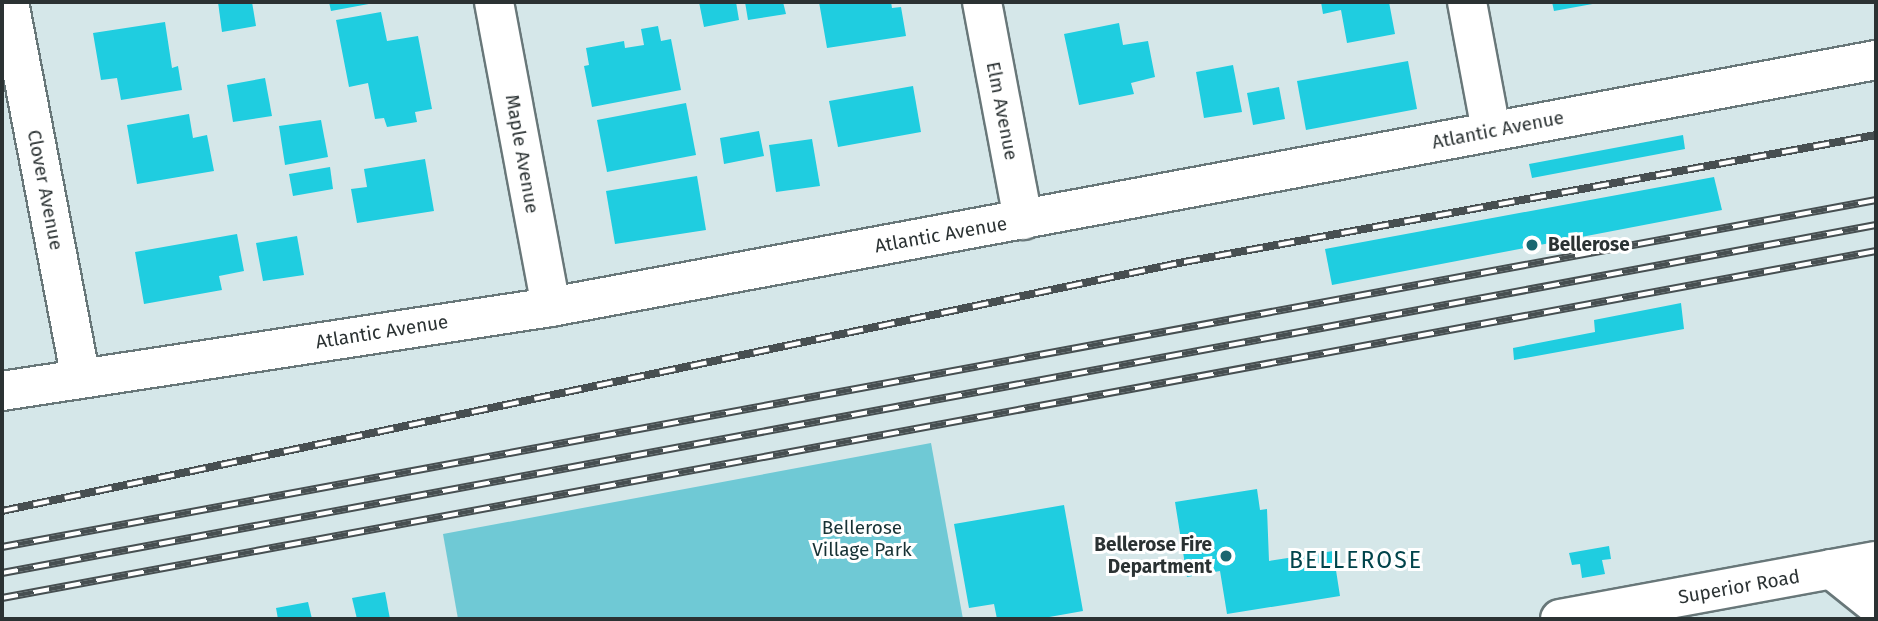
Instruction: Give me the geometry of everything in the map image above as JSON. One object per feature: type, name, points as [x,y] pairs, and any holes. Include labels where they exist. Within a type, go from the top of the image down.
[{"type":"street","name":"Clover Avenue","points":[[9,2],[81,378]]},
{"type":"street","name":"Maple Avenue","points":[[494,2],[551,307]]},
{"type":"street","name":"Elm Avenue","points":[[982,2],[1023,220]]},
{"type":"street","points":[[1467,2],[1491,131]]},
{"type":"street","name":"Atlantic Avenue","points":[[2,391],[551,307],[1876,60]]},
{"type":"street","name":"Superior Road","points":[[1560,619],[1602,617],[1876,561]]},
{"type":"street","points":[[1831,569],[1876,604]]},
{"type":"green space","name":"Bellerose Village Park","points":[[931,443],[963,619],[458,619],[443,534]]},
{"type":"building","points":[[218,2],[252,2],[256,26],[222,32]]},
{"type":"building","points":[[329,2],[374,2],[374,3],[331,11]]},
{"type":"building","points":[[699,2],[736,2],[739,20],[704,27]]},
{"type":"building","points":[[745,2],[783,2],[786,14],[748,20]]},
{"type":"building","points":[[819,2],[891,2],[892,8],[901,7],[906,36],[827,48]]},
{"type":"building","points":[[1321,2],[1389,2],[1395,34],[1347,43],[1341,10],[1323,14]]},
{"type":"building","points":[[1552,2],[1598,2],[1598,3],[1554,11]]},
{"type":"building","points":[[381,12],[387,41],[418,36],[432,109],[415,112],[417,122],[387,127],[384,118],[375,119],[368,83],[349,87],[336,20]]},
{"type":"building","points":[[165,22],[172,68],[178,66],[182,90],[121,100],[117,78],[101,80],[93,33]]},
{"type":"building","points":[[1119,23],[1123,45],[1148,41],[1155,77],[1131,83],[1134,94],[1079,105],[1064,34]]},
{"type":"building","points":[[658,26],[661,41],[671,39],[681,90],[592,107],[584,66],[589,65],[586,48],[624,41],[625,48],[644,45],[641,29]]},
{"type":"building","points":[[1408,61],[1417,109],[1306,130],[1297,81]]},
{"type":"building","points":[[1233,65],[1242,112],[1204,118],[1196,72]]},
{"type":"building","points":[[265,78],[272,116],[233,122],[227,85]]},
{"type":"building","points":[[913,86],[921,132],[838,147],[829,101]]},
{"type":"building","points":[[1279,87],[1285,119],[1253,125],[1247,93]]},
{"type":"building","points":[[686,103],[696,155],[607,172],[597,120]]},
{"type":"building","points":[[189,114],[193,138],[207,135],[214,171],[137,184],[127,125]]},
{"type":"building","points":[[321,120],[328,157],[285,165],[279,126]]},
{"type":"building","points":[[759,131],[764,156],[724,164],[720,138]]},
{"type":"building","points":[[1683,135],[1685,149],[1532,178],[1529,164]]},
{"type":"building","points":[[812,139],[820,186],[776,192],[769,145]]},
{"type":"building","points":[[425,159],[434,211],[357,223],[351,189],[367,187],[364,169]]},
{"type":"building","points":[[330,167],[333,189],[293,196],[289,174]]},
{"type":"building","points":[[697,176],[706,230],[615,244],[606,191]]},
{"type":"building","name":"Bellerose","points":[[1714,177],[1722,210],[1332,285],[1325,249]]},
{"type":"building","points":[[237,234],[244,271],[219,276],[222,290],[144,304],[135,252]]},
{"type":"building","points":[[297,236],[304,275],[263,281],[256,243]]},
{"type":"building","points":[[1681,303],[1684,329],[1514,360],[1513,348],[1595,332],[1594,320]]},
{"type":"building","name":"Bellerose Fire Department","points":[[1257,489],[1260,510],[1267,509],[1269,561],[1333,551],[1340,596],[1227,614],[1220,571],[1187,577],[1175,502]]},
{"type":"building","points":[[1064,505],[1083,611],[1038,619],[997,619],[994,604],[969,608],[954,524]]},
{"type":"building","points":[[1609,546],[1611,559],[1602,560],[1605,574],[1582,578],[1580,564],[1572,565],[1569,553]]},
{"type":"building","points":[[385,592],[390,619],[357,619],[352,598]]},
{"type":"building","points":[[308,602],[312,619],[278,619],[276,608]]},
{"type":"railway","points":[[2,511],[1184,262],[1876,135]]},
{"type":"railway","points":[[2,547],[1876,200]]},
{"type":"railway","points":[[2,573],[1876,225]]},
{"type":"railway","points":[[2,598],[1876,251]]},
{"type":"place","name":"Bellerose","points":[[1532,245]]},
{"type":"place","name":"Bellerose Fire Department","points":[[1226,556]]},
{"type":"district","name":"BELLEROSE","points":[[1356,560]]}]
